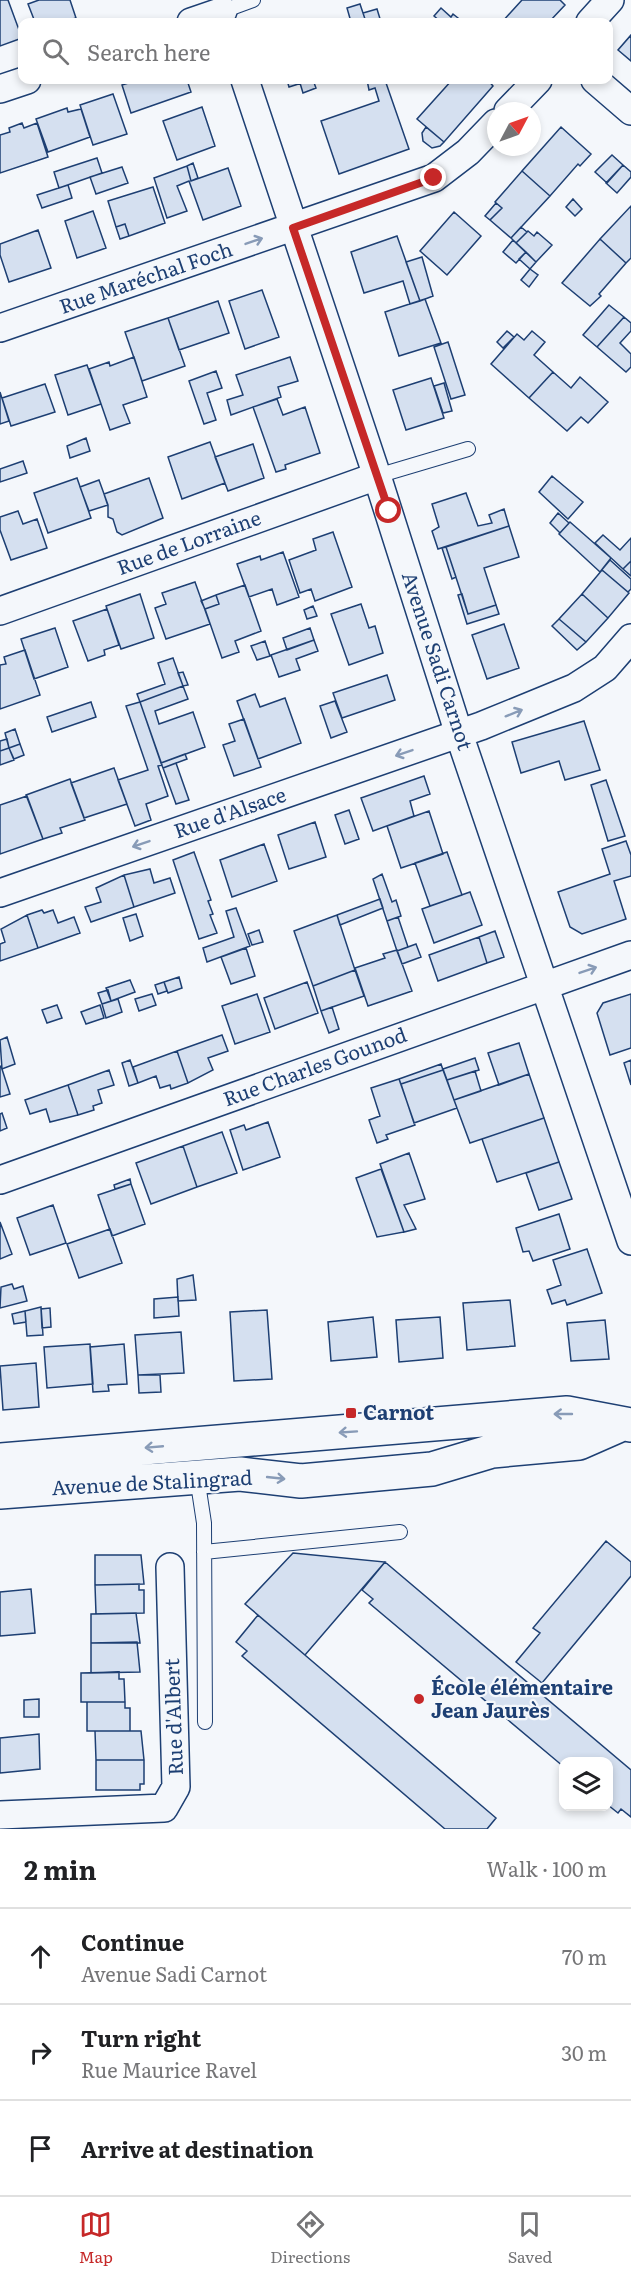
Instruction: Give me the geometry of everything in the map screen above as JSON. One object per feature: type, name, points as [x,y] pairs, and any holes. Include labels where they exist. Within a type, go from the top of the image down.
[{"type":"main road","name":"Avenue de Stalingrad","points":[[0,1460],[567,1413],[626,1425]]},
{"type":"main road","name":"Avenue de Stalingrad","points":[[0,1492],[240,1474],[300,1481],[432,1469],[492,1451],[579,1443],[626,1425]]},
{"type":"street","points":[[594,18],[610,0]]},
{"type":"street","points":[[203,18],[223,11]]},
{"type":"street","points":[[0,89],[18,83]]},
{"type":"street","name":"Avenue Sadi Carnot","points":[[246,84],[377,476],[459,734],[631,1239]]},
{"type":"street","points":[[517,102],[534,84]]},
{"type":"street","points":[[600,84],[631,111]]},
{"type":"street","name":"Rue Maréchal Foch","points":[[0,328],[434,178],[468,152],[487,132]]},
{"type":"street","name":"Rue de Lorraine","points":[[0,610],[377,476]]},
{"type":"street","name":"Rue d'Alsace","points":[[0,893],[459,734],[574,688],[605,668],[631,638]]},
{"type":"street","name":"Rue Charles Gounod","points":[[0,1179],[631,955]]},
{"type":"street","name":"Rue d'Albert","points":[[0,1815],[164,1808],[177,1787],[170,1567]]},
{"type":"lane","points":[[223,11],[253,0]]},
{"type":"lane","points":[[377,476],[468,449]]},
{"type":"lane","points":[[197,1477],[204,1523],[205,1722]]},
{"type":"lane","points":[[204,1552],[400,1532]]},
{"type":"building","points":[[0,0],[8,0],[18,27],[18,39],[0,46]]},
{"type":"building","points":[[39,0],[70,0],[76,18],[33,18],[28,4]]},
{"type":"building","points":[[522,0],[560,0],[565,5],[553,18],[506,18]]},
{"type":"building","points":[[360,4],[365,18],[350,18],[347,8]]},
{"type":"building","points":[[441,8],[451,17],[453,14],[458,18],[436,18],[434,16]]},
{"type":"building","points":[[377,9],[380,18],[365,18],[363,13]]},
{"type":"building","points":[[631,35],[631,61],[618,50]]},
{"type":"building","points":[[188,84],[191,92],[131,113],[122,85]]},
{"type":"building","points":[[300,84],[314,84],[316,88],[303,93]]},
{"type":"building","points":[[368,84],[386,84],[409,149],[339,174],[321,121],[379,101],[375,88],[369,90]]},
{"type":"building","points":[[448,84],[491,84],[493,86],[444,142],[417,119]]},
{"type":"building","points":[[113,94],[127,134],[93,145],[80,105]]},
{"type":"building","points":[[202,107],[215,146],[177,160],[163,121]]},
{"type":"building","points":[[67,108],[68,112],[81,109],[90,137],[48,152],[36,119]]},
{"type":"building","points":[[22,123],[24,128],[37,123],[48,157],[0,173],[0,135],[10,132],[9,128]]},
{"type":"building","points":[[426,127],[444,142],[440,146],[432,148],[423,141],[422,133]]},
{"type":"building","points":[[561,127],[591,154],[580,166],[578,164],[550,196],[522,171],[535,156],[541,156],[541,150]]},
{"type":"building","points":[[612,155],[623,165],[607,183],[595,172]]},
{"type":"building","points":[[97,158],[102,173],[59,188],[54,172]]},
{"type":"building","points":[[193,163],[198,178],[191,181],[187,166]]},
{"type":"building","points":[[623,165],[631,172],[631,177],[617,193],[606,183]]},
{"type":"building","points":[[187,166],[191,181],[228,168],[241,206],[203,220],[189,181],[177,186],[187,211],[167,218],[154,178]]},
{"type":"building","points":[[122,167],[128,183],[96,194],[90,177]]},
{"type":"building","points":[[522,171],[550,196],[511,238],[490,220],[502,208],[495,202]]},
{"type":"building","points":[[68,185],[72,198],[42,208],[37,195]]},
{"type":"building","points":[[153,187],[165,223],[129,236],[125,224],[116,227],[108,201]]},
{"type":"building","points":[[573,199],[582,209],[575,216],[566,207]]},
{"type":"building","points":[[496,203],[502,208],[490,220],[485,216]]},
{"type":"building","points":[[631,206],[631,258],[626,263],[600,239]]},
{"type":"building","points":[[93,211],[106,248],[77,258],[65,221]]},
{"type":"building","points":[[454,212],[481,236],[447,275],[420,251]]},
{"type":"building","points":[[125,224],[129,236],[120,239],[116,227]]},
{"type":"building","points":[[521,227],[527,232],[516,243],[511,238]]},
{"type":"building","points":[[38,230],[51,268],[9,282],[0,255],[0,244]]},
{"type":"building","points":[[528,231],[534,236],[537,232],[552,245],[536,262],[516,243]]},
{"type":"building","points":[[397,236],[420,301],[410,304],[403,281],[364,293],[351,252]]},
{"type":"building","points":[[600,239],[626,263],[599,294],[601,296],[590,306],[562,283]]},
{"type":"building","points":[[513,240],[526,252],[516,263],[503,252]]},
{"type":"building","points":[[526,252],[536,262],[530,269],[519,259]]},
{"type":"building","points":[[422,257],[433,296],[420,301],[406,262]]},
{"type":"building","points":[[530,269],[538,275],[529,287],[521,280]]},
{"type":"building","points":[[262,290],[279,337],[245,349],[229,301]]},
{"type":"building","points":[[425,299],[441,343],[399,356],[385,312]]},
{"type":"building","points":[[218,301],[229,333],[179,350],[168,318]]},
{"type":"building","points":[[609,305],[624,317],[597,347],[583,335]]},
{"type":"building","points":[[624,317],[631,323],[631,331],[620,343],[631,354],[631,367],[626,372],[597,347]]},
{"type":"building","points":[[168,318],[185,366],[142,381],[125,332]]},
{"type":"building","points":[[507,331],[514,337],[503,348],[497,342]]},
{"type":"building","points":[[532,331],[545,342],[534,355],[553,372],[529,398],[491,364],[517,334],[524,340]]},
{"type":"building","points":[[448,342],[465,395],[451,399],[434,347]]},
{"type":"building","points":[[134,357],[147,397],[123,405],[130,423],[110,430],[89,369],[109,362],[110,366]]},
{"type":"building","points":[[290,357],[298,381],[278,387],[281,397],[231,415],[227,400],[243,395],[236,375]]},
{"type":"building","points":[[87,365],[101,404],[68,415],[55,375]]},
{"type":"building","points":[[216,371],[222,388],[207,393],[216,420],[204,424],[189,381]]},
{"type":"building","points":[[553,372],[571,388],[580,377],[608,402],[588,423],[581,417],[567,431],[529,398]]},
{"type":"building","points":[[431,378],[444,418],[406,430],[393,390]]},
{"type":"building","points":[[444,383],[452,411],[443,413],[434,386]]},
{"type":"building","points":[[45,384],[55,412],[11,426],[2,398]]},
{"type":"building","points":[[0,392],[9,421],[0,424]]},
{"type":"building","points":[[277,399],[283,415],[305,407],[320,453],[285,465],[286,469],[276,472],[253,407]]},
{"type":"building","points":[[86,438],[90,451],[70,458],[67,446]]},
{"type":"building","points":[[210,442],[225,483],[182,499],[168,457]]},
{"type":"building","points":[[253,444],[264,478],[228,491],[215,457]]},
{"type":"building","points":[[23,461],[27,473],[0,482],[0,469]]},
{"type":"building","points":[[552,476],[583,502],[568,519],[539,492]]},
{"type":"building","points":[[77,478],[91,518],[48,533],[34,493]]},
{"type":"building","points":[[149,478],[163,518],[122,535],[117,532],[113,519],[108,517],[108,506],[104,494]]},
{"type":"building","points":[[99,480],[108,505],[89,511],[80,487]]},
{"type":"building","points":[[466,493],[478,526],[492,523],[489,515],[504,509],[509,526],[438,549],[432,531],[439,527],[432,504]]},
{"type":"building","points":[[18,511],[23,524],[37,519],[47,548],[11,560],[0,530],[0,517]]},
{"type":"building","points":[[558,513],[569,523],[560,533],[550,523]]},
{"type":"building","points":[[570,522],[611,558],[600,572],[559,534]]},
{"type":"building","points":[[509,526],[519,557],[484,568],[496,605],[468,614],[446,547]]},
{"type":"building","points":[[333,532],[352,587],[315,601],[311,589],[300,593],[289,560],[316,550],[313,539]]},
{"type":"building","points":[[603,535],[620,550],[631,538],[631,561],[623,569],[595,543]]},
{"type":"building","points":[[446,547],[456,577],[452,579],[442,548]]},
{"type":"building","points":[[283,552],[299,597],[277,605],[272,589],[249,597],[237,564],[260,556],[261,560]]},
{"type":"building","points":[[610,560],[631,579],[631,589],[628,592],[602,570],[600,572]]},
{"type":"building","points":[[631,561],[631,576],[623,569]]},
{"type":"building","points":[[602,570],[629,593],[608,618],[582,594]]},
{"type":"building","points":[[195,582],[210,624],[166,639],[155,608],[166,604],[162,593]]},
{"type":"building","points":[[245,585],[261,631],[235,641],[239,652],[222,658],[205,609],[219,604],[216,595]]},
{"type":"building","points":[[140,594],[154,638],[121,649],[106,606]]},
{"type":"building","points":[[462,594],[468,614],[496,605],[499,614],[467,624],[458,595]]},
{"type":"building","points":[[582,594],[608,618],[586,642],[559,619]]},
{"type":"building","points":[[216,595],[219,604],[205,609],[201,601]]},
{"type":"building","points":[[361,604],[369,628],[375,626],[383,653],[349,665],[331,614]]},
{"type":"building","points":[[313,606],[317,616],[307,619],[304,610]]},
{"type":"building","points":[[107,609],[119,645],[104,650],[105,655],[88,661],[73,621]]},
{"type":"building","points":[[559,619],[586,642],[577,650],[552,626]]},
{"type":"building","points":[[504,624],[519,668],[487,679],[472,635]]},
{"type":"building","points":[[55,628],[68,667],[34,679],[21,639]]},
{"type":"building","points":[[310,628],[314,640],[287,650],[283,638]]},
{"type":"building","points":[[314,640],[318,651],[296,659],[300,670],[279,677],[271,655]]},
{"type":"building","points":[[265,641],[270,656],[257,660],[251,646]]},
{"type":"building","points":[[25,650],[40,695],[0,709],[0,665],[6,664],[4,657]]},
{"type":"building","points":[[173,658],[183,686],[140,702],[137,694],[165,684],[158,663]]},
{"type":"building","points":[[183,672],[188,685],[183,686],[178,673]]},
{"type":"building","points":[[387,675],[395,700],[342,718],[333,693]]},
{"type":"building","points":[[183,686],[188,699],[155,711],[159,724],[193,712],[205,747],[161,763],[140,702]]},
{"type":"building","points":[[255,694],[260,707],[285,698],[301,743],[258,759],[237,701]]},
{"type":"building","points":[[335,701],[347,732],[331,738],[320,706]]},
{"type":"building","points":[[91,702],[96,717],[52,732],[47,717]]},
{"type":"building","points":[[140,702],[162,765],[158,766],[168,796],[146,804],[151,820],[135,826],[118,780],[148,770],[126,706]]},
{"type":"building","points":[[244,719],[261,767],[234,776],[223,745],[235,741],[229,724]]},
{"type":"building","points":[[584,721],[600,770],[565,780],[559,761],[521,773],[512,742]]},
{"type":"building","points":[[15,729],[20,744],[9,748],[5,733]]},
{"type":"building","points":[[7,739],[9,748],[0,751],[0,741]]},
{"type":"building","points":[[20,744],[24,755],[14,759],[9,748]]},
{"type":"building","points":[[9,748],[14,760],[0,765],[0,751]]},
{"type":"building","points":[[185,754],[187,759],[163,768],[161,763]]},
{"type":"building","points":[[176,763],[189,800],[176,804],[163,768]]},
{"type":"building","points":[[114,768],[127,804],[84,818],[71,783]]},
{"type":"building","points":[[424,776],[430,794],[410,801],[414,816],[373,831],[361,798]]},
{"type":"building","points":[[70,779],[85,820],[60,828],[62,833],[43,839],[26,795]]},
{"type":"building","points":[[606,780],[625,836],[608,841],[591,785]]},
{"type":"building","points":[[27,796],[43,839],[0,854],[0,805]]},
{"type":"building","points":[[349,810],[359,839],[345,844],[335,815]]},
{"type":"building","points":[[429,811],[443,854],[401,868],[387,826]]},
{"type":"building","points":[[315,822],[326,857],[289,869],[278,835]]},
{"type":"building","points":[[626,841],[631,855],[631,876],[614,881],[626,919],[582,934],[570,927],[558,892],[610,874],[602,849]]},
{"type":"building","points":[[264,844],[277,881],[232,897],[220,860]]},
{"type":"building","points":[[194,852],[211,900],[208,901],[213,914],[210,915],[217,933],[199,939],[173,860]]},
{"type":"building","points":[[447,852],[462,895],[430,906],[415,863]]},
{"type":"building","points":[[150,869],[154,883],[170,878],[175,893],[134,907],[124,875]]},
{"type":"building","points":[[382,874],[392,902],[396,900],[401,916],[387,921],[373,879]]},
{"type":"building","points":[[124,875],[134,907],[91,922],[85,907],[101,902],[96,888]]},
{"type":"building","points":[[470,892],[482,925],[434,943],[422,909]]},
{"type":"building","points":[[380,899],[383,908],[340,925],[337,915]]},
{"type":"building","points":[[236,908],[250,946],[207,962],[203,948],[234,937],[226,911]]},
{"type":"building","points":[[42,910],[44,913],[53,910],[58,923],[74,917],[80,933],[38,948],[27,915]]},
{"type":"building","points":[[136,914],[143,936],[130,941],[123,918]]},
{"type":"building","points":[[27,915],[38,948],[0,961],[0,944],[5,942],[1,929]]},
{"type":"building","points":[[337,915],[355,970],[313,986],[294,931]]},
{"type":"building","points":[[398,917],[408,947],[397,951],[387,921]]},
{"type":"building","points":[[259,930],[263,942],[252,945],[248,934]]},
{"type":"building","points":[[495,931],[504,957],[487,963],[479,937]]},
{"type":"building","points":[[479,937],[487,963],[438,981],[429,955]]},
{"type":"building","points":[[416,944],[421,957],[402,964],[397,951]]},
{"type":"building","points":[[246,948],[255,976],[231,984],[221,957]]},
{"type":"building","points":[[397,950],[412,991],[368,1006],[355,968],[385,958],[383,954]]},
{"type":"building","points":[[355,970],[364,996],[321,1011],[313,986]]},
{"type":"building","points":[[179,977],[182,988],[168,993],[164,982]]},
{"type":"building","points":[[130,980],[135,992],[111,1001],[106,988]]},
{"type":"building","points":[[164,982],[167,991],[158,994],[155,985]]},
{"type":"building","points":[[307,982],[318,1013],[275,1029],[264,998]]},
{"type":"building","points":[[108,990],[111,1001],[102,1004],[98,993]]},
{"type":"building","points":[[152,994],[156,1005],[139,1011],[135,999]]},
{"type":"building","points":[[257,994],[270,1032],[235,1044],[222,1006]]},
{"type":"building","points":[[631,994],[631,1048],[610,1055],[597,1013],[603,1003]]},
{"type":"building","points":[[118,999],[122,1012],[106,1018],[102,1004]]},
{"type":"building","points":[[57,1005],[62,1018],[47,1023],[42,1010]]},
{"type":"building","points":[[100,1005],[104,1018],[86,1024],[81,1012]]},
{"type":"building","points":[[332,1007],[339,1029],[329,1033],[321,1011]]},
{"type":"building","points":[[222,1035],[228,1051],[208,1058],[213,1070],[188,1083],[177,1051]]},
{"type":"building","points":[[7,1037],[15,1064],[2,1069],[0,1040]]},
{"type":"building","points":[[519,1043],[529,1074],[499,1085],[488,1053]]},
{"type":"building","points":[[177,1051],[188,1083],[171,1089],[170,1085],[160,1088],[156,1076],[138,1083],[133,1067]]},
{"type":"building","points":[[475,1058],[479,1070],[447,1080],[443,1069]]},
{"type":"building","points":[[130,1060],[138,1083],[129,1086],[122,1063]]},
{"type":"building","points":[[631,1060],[631,1085],[624,1063]]},
{"type":"building","points":[[441,1064],[443,1070],[401,1084],[399,1079]]},
{"type":"building","points":[[0,1067],[10,1094],[0,1097]]},
{"type":"building","points":[[109,1070],[114,1085],[98,1090],[102,1103],[93,1106],[94,1110],[78,1115],[68,1085]]},
{"type":"building","points":[[443,1070],[457,1108],[414,1123],[401,1084]]},
{"type":"building","points":[[475,1071],[481,1091],[454,1100],[447,1080]]},
{"type":"building","points":[[529,1074],[544,1118],[470,1143],[454,1100]]},
{"type":"building","points":[[399,1079],[415,1125],[386,1135],[388,1139],[377,1143],[369,1120],[380,1116],[371,1088]]},
{"type":"building","points":[[68,1085],[78,1115],[50,1122],[46,1109],[30,1114],[25,1100]]},
{"type":"building","points":[[2,1113],[7,1128],[0,1131],[0,1114]]},
{"type":"building","points":[[544,1118],[559,1162],[497,1182],[482,1139]]},
{"type":"building","points":[[268,1122],[280,1157],[243,1170],[230,1130],[244,1125],[246,1130]]},
{"type":"building","points":[[222,1132],[237,1173],[197,1187],[183,1146]]},
{"type":"building","points":[[183,1146],[197,1187],[151,1204],[136,1163]]},
{"type":"building","points":[[409,1153],[425,1199],[404,1205],[416,1229],[404,1232],[380,1164]]},
{"type":"building","points":[[559,1162],[572,1199],[539,1210],[526,1173]]},
{"type":"building","points":[[381,1169],[404,1232],[377,1237],[356,1178]]},
{"type":"building","points":[[130,1179],[131,1184],[115,1189],[114,1185]]},
{"type":"building","points":[[131,1184],[145,1224],[112,1236],[98,1195]]},
{"type":"building","points":[[53,1205],[66,1243],[30,1255],[17,1218]]},
{"type":"building","points":[[559,1214],[570,1249],[533,1261],[529,1251],[523,1252],[516,1228]]},
{"type":"building","points":[[0,1222],[12,1254],[0,1259]]},
{"type":"building","points":[[110,1229],[122,1263],[79,1278],[67,1244]]},
{"type":"building","points":[[587,1249],[602,1293],[567,1305],[565,1300],[552,1304],[547,1290],[561,1285],[553,1260]]},
{"type":"building","points":[[193,1275],[196,1300],[178,1301],[177,1279]]},
{"type":"building","points":[[12,1284],[14,1289],[23,1286],[27,1301],[0,1308],[1,1287]]},
{"type":"building","points":[[178,1297],[179,1316],[154,1318],[154,1299]]},
{"type":"building","points":[[510,1300],[515,1346],[467,1350],[463,1303]]},
{"type":"building","points":[[41,1307],[43,1335],[27,1336],[25,1311]]},
{"type":"building","points":[[50,1308],[51,1327],[42,1328],[41,1309]]},
{"type":"building","points":[[267,1310],[272,1379],[234,1381],[230,1312]]},
{"type":"building","points":[[25,1311],[26,1322],[14,1324],[12,1314]]},
{"type":"building","points":[[373,1317],[377,1357],[331,1361],[328,1322]]},
{"type":"building","points":[[440,1317],[443,1358],[399,1362],[396,1320]]},
{"type":"building","points":[[605,1320],[609,1359],[571,1361],[567,1323]]},
{"type":"building","points":[[181,1332],[184,1373],[138,1375],[135,1335]]},
{"type":"building","points":[[90,1344],[93,1384],[47,1388],[44,1347]]},
{"type":"building","points":[[124,1344],[127,1384],[108,1385],[109,1391],[93,1392],[90,1347]]},
{"type":"building","points":[[36,1363],[39,1407],[3,1410],[0,1366]]},
{"type":"building","points":[[138,1375],[160,1375],[161,1392],[139,1393]]},
{"type":"building","points":[[606,1541],[631,1562],[631,1576],[542,1683],[516,1662],[540,1633],[533,1628]]},
{"type":"building","points":[[293,1553],[385,1562],[305,1655],[245,1604]]},
{"type":"building","points":[[95,1555],[141,1555],[144,1584],[95,1585]]},
{"type":"building","points":[[385,1562],[631,1770],[631,1817],[621,1809],[618,1813],[613,1809],[613,1757],[559,1757],[559,1763],[369,1603],[373,1599],[362,1590]]},
{"type":"building","points":[[139,1584],[139,1590],[144,1590],[144,1613],[96,1614],[95,1585]]},
{"type":"building","points":[[31,1589],[35,1633],[0,1636],[0,1592]]},
{"type":"building","points":[[136,1613],[140,1643],[91,1643],[91,1614]]},
{"type":"building","points":[[258,1615],[496,1818],[487,1829],[445,1829],[242,1656],[247,1651],[236,1642]]},
{"type":"building","points":[[137,1642],[140,1672],[91,1673],[91,1643]]},
{"type":"building","points":[[119,1672],[119,1679],[124,1679],[125,1702],[81,1702],[81,1673]]},
{"type":"building","points":[[39,1699],[39,1717],[24,1717],[24,1700]]},
{"type":"building","points":[[87,1702],[125,1702],[125,1708],[130,1708],[130,1731],[87,1731]]},
{"type":"building","points":[[95,1731],[141,1731],[144,1760],[96,1760]]},
{"type":"building","points":[[39,1734],[40,1769],[0,1773],[0,1738]]},
{"type":"building","points":[[96,1760],[144,1760],[144,1784],[140,1784],[140,1790],[96,1790]]},
{"type":"place","name":"Carnot","points":[[351,1413]]},
{"type":"place","name":"École élémentaire Jean Jaurès","points":[[419,1699]]},
{"type":"route","points":[[389,511],[293,228],[434,178]]}]
